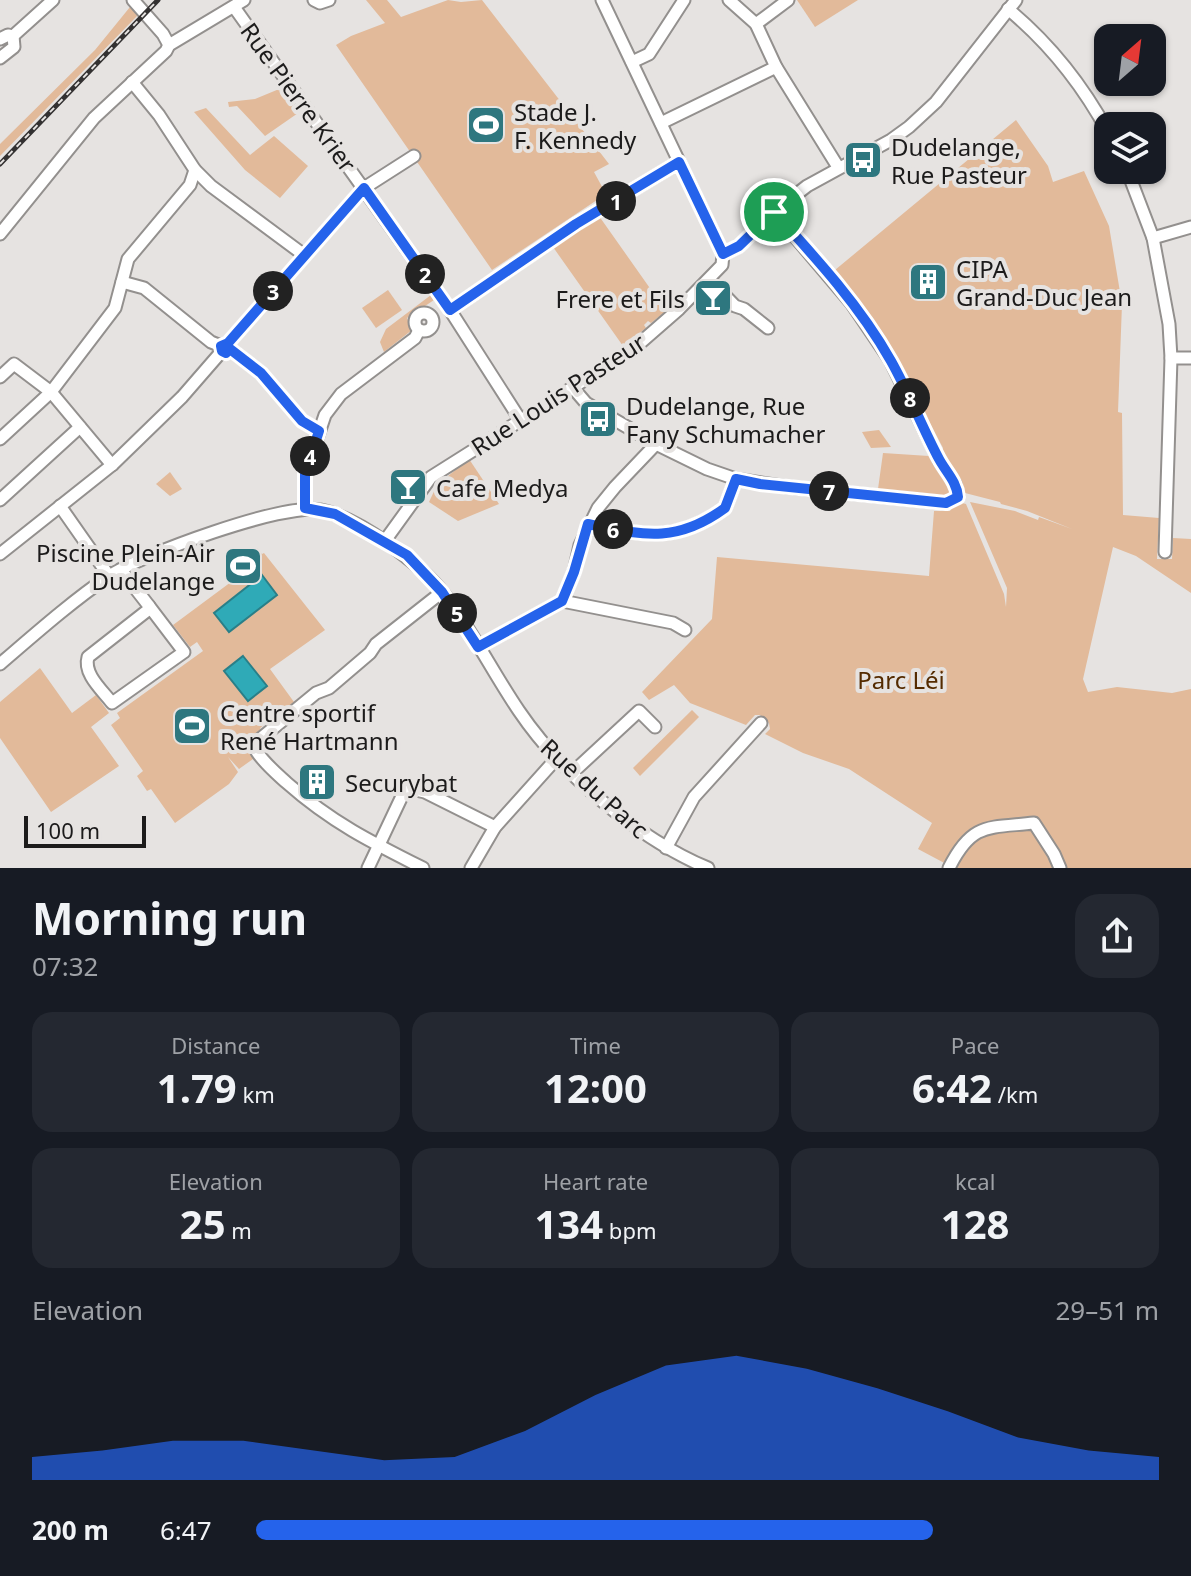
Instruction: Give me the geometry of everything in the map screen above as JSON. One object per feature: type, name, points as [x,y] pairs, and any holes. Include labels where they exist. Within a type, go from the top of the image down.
[{"type":"street","points":[[0,39],[13,36],[53,0]]},
{"type":"street","points":[[133,0],[169,45]]},
{"type":"street","points":[[314,0],[320,3],[329,0]]},
{"type":"street","points":[[602,0],[723,254]]},
{"type":"street","points":[[632,62],[649,54],[684,0]]},
{"type":"street","points":[[729,0],[756,24],[776,67],[838,167]]},
{"type":"street","points":[[756,24],[788,0]]},
{"type":"street","points":[[0,234],[94,118],[169,45],[239,3]]},
{"type":"street","name":"Rue Pierre Krier","points":[[239,3],[450,310],[521,421]]},
{"type":"street","points":[[1012,5],[1079,85],[1096,112]]},
{"type":"street","name":"Rue Louis Pasteur","points":[[384,542],[431,477],[632,350],[710,280],[722,265],[723,254],[739,246],[774,212],[807,186],[891,140],[921,117],[953,82],[1012,5]]},
{"type":"street","points":[[0,58],[14,47],[13,36]]},
{"type":"street","points":[[661,123],[776,67]]},
{"type":"street","points":[[132,82],[159,115],[195,170],[211,186],[304,255]]},
{"type":"street","name":"Rue Pierre Krier","points":[[364,188],[414,156]]},
{"type":"street","points":[[450,310],[576,224],[679,162]]},
{"type":"street","points":[[0,439],[51,392],[115,308],[128,259],[190,185],[195,170]]},
{"type":"street","points":[[1132,184],[1153,238],[1164,288],[1171,358],[1165,552]]},
{"type":"street","points":[[0,554],[112,465],[173,402],[182,397],[364,188]]},
{"type":"street","points":[[574,389],[586,403],[656,444],[707,469],[736,479],[946,503],[958,497],[955,484],[939,460],[912,401],[878,340],[852,304],[774,212]]},
{"type":"street","points":[[1153,238],[1191,227]]},
{"type":"street","points":[[710,280],[735,306],[744,309],[768,328]]},
{"type":"street","points":[[122,282],[144,288],[211,342],[261,373],[302,421],[319,431]]},
{"type":"street","points":[[305,508],[305,474],[325,415],[341,394],[415,338],[419,330]]},
{"type":"street","points":[[1171,358],[1191,358]]},
{"type":"street","points":[[0,377],[14,364],[51,392],[112,465]]},
{"type":"street","points":[[0,500],[80,427]]},
{"type":"street","points":[[478,647],[562,601],[588,524],[605,498],[656,444]]},
{"type":"street","points":[[588,524],[648,536],[681,530],[725,508],[736,479]]},
{"type":"street","points":[[60,506],[109,576]]},
{"type":"street","name":"Rue du Parc","points":[[0,664],[109,576],[121,570],[227,528],[305,508],[335,514],[412,560],[442,592],[525,719],[556,759],[633,825],[666,848],[702,867]]},
{"type":"street","points":[[121,570],[149,606],[184,652],[112,703],[88,672],[88,657],[148,610],[149,606]]},
{"type":"street","points":[[423,868],[325,815],[257,752],[260,739],[316,693],[329,688],[370,653],[376,644],[442,592]]},
{"type":"street","points":[[562,601],[673,623],[685,630]]},
{"type":"street","points":[[572,773],[639,711],[655,727]]},
{"type":"street","points":[[666,848],[694,797],[761,723]]},
{"type":"street","points":[[471,868],[495,827],[556,759]]},
{"type":"street","points":[[368,868],[403,794],[411,789],[425,792],[495,827]]},
{"type":"street","points":[[949,868],[959,848],[971,835],[989,828],[1034,823],[1060,868]]},
{"type":"green space","name":"Stade J. F. Kennedy","points":[[366,0],[387,0],[401,17],[448,0],[482,0],[609,164],[594,172],[606,194],[492,270],[336,45],[385,23]]},
{"type":"green space","points":[[797,0],[858,0],[815,27]]},
{"type":"green space","points":[[130,7],[138,15],[0,156],[0,144],[95,50]]},
{"type":"green space","points":[[284,87],[301,111],[265,136],[237,106],[229,107],[228,102],[255,99]]},
{"type":"green space","points":[[206,108],[250,155],[274,136],[308,166],[280,198],[245,170],[194,112]]},
{"type":"green space","name":"Parc Léi","points":[[1016,120],[1048,166],[1053,182],[1084,171],[1109,226],[1122,304],[1118,412],[1122,413],[1123,515],[1159,518],[1157,559],[1172,559],[1173,538],[1191,539],[1191,593],[1136,556],[1113,547],[1083,679],[1088,692],[1117,687],[1172,693],[1191,689],[1191,868],[949,868],[918,849],[932,823],[849,769],[803,753],[765,734],[770,729],[769,723],[760,715],[755,715],[746,725],[690,703],[674,685],[649,700],[642,692],[712,619],[717,557],[929,576],[934,511],[950,511],[958,502],[966,504],[1004,594],[1006,607],[1007,588],[970,502],[1015,511],[1038,520],[1039,517],[1072,529],[1027,511],[965,493],[940,457],[943,448],[881,330],[835,270]]},
{"type":"green space","points":[[599,216],[666,311],[651,323],[648,321],[644,325],[646,328],[623,346],[553,247]]},
{"type":"green space","points":[[388,290],[402,310],[376,328],[362,308]]},
{"type":"green space","points":[[431,295],[434,300],[407,318],[412,330],[384,352],[380,342],[386,329]]},
{"type":"green space","points":[[879,430],[891,447],[871,448],[862,432]]},
{"type":"green space","points":[[883,453],[931,454],[952,485],[953,494],[947,498],[878,489]]},
{"type":"green space","points":[[469,459],[499,504],[458,521],[429,502],[437,485]]},
{"type":"green space","points":[[170,472],[182,489],[170,496],[156,484]]},
{"type":"green space","points":[[257,548],[325,630],[270,669],[294,702],[260,728],[262,731],[251,743],[253,759],[239,769],[228,757],[238,772],[229,784],[175,823],[151,789],[147,791],[137,776],[143,771],[111,725],[120,718],[117,713],[203,651],[197,642],[190,647],[173,625],[231,582],[229,573],[233,562]]},
{"type":"green space","points":[[40,668],[72,713],[96,695],[109,713],[91,727],[119,766],[51,812],[0,738],[0,702]]},
{"type":"green space","points":[[692,710],[699,717],[640,776],[633,768]]},
{"type":"water","points":[[262,575],[277,595],[229,632],[214,613]]},
{"type":"water","points":[[243,656],[267,686],[248,701],[224,671]]},
{"type":"railway","points":[[0,164],[158,0]]},
{"type":"place","name":"Stade J. F. Kennedy","points":[[486,125]]},
{"type":"place","name":"Dudelange, Rue Pasteur","points":[[863,160]]},
{"type":"place","name":"CIPA Grand-Duc Jean","points":[[928,282]]},
{"type":"place","name":"Frere et Fils","points":[[713,298]]},
{"type":"place","name":"Dudelange, Rue Fany Schumacher","points":[[598,419]]},
{"type":"place","name":"Cafe Medya","points":[[408,487]]},
{"type":"place","name":"Piscine Plein-Air Dudelange","points":[[243,566]]},
{"type":"place","name":"Centre sportif René Hartmann","points":[[192,726]]},
{"type":"place","name":"Securybat","points":[[317,782]]},
{"type":"route","points":[[679,162],[723,254],[739,246],[774,212],[872,331],[890,360],[939,460],[955,484],[958,497],[946,503],[736,479],[725,508],[667,535],[648,536],[588,524],[562,601],[478,647],[442,592],[407,555],[335,514],[305,508],[305,474],[319,431],[302,421],[252,364],[230,349],[225,353],[220,349],[221,344],[228,343],[364,188],[450,310],[576,224],[679,162]]}]
